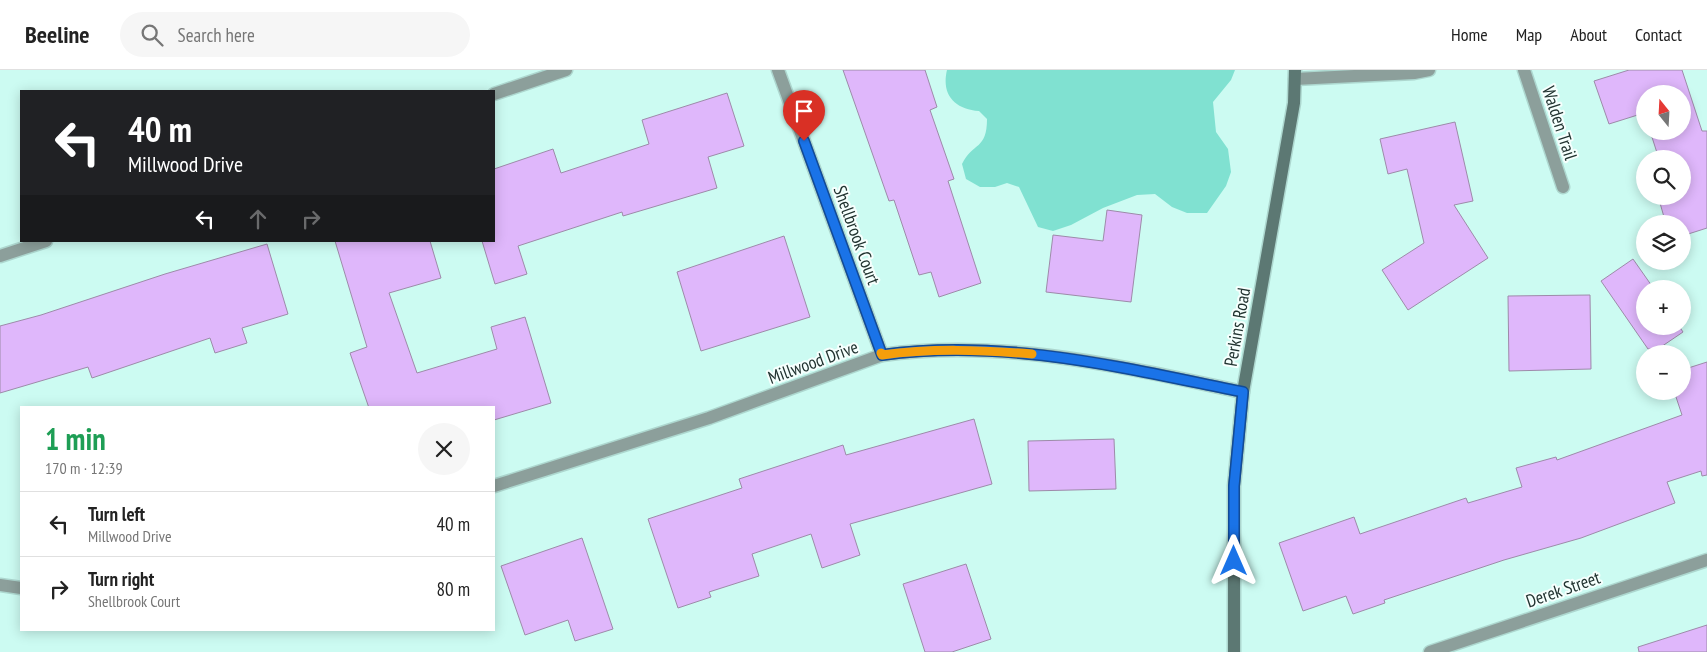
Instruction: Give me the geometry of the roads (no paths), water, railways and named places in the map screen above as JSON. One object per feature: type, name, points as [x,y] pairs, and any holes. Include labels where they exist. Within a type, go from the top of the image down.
[{"type":"main road","name":"Perkins Road","points":[[1234,652],[1234,486],[1243,392],[1294,103],[1295,75]]},
{"type":"street","points":[[495,94],[566,70]]},
{"type":"street","name":"Shellbrook Court","points":[[778,70],[882,355]]},
{"type":"street","points":[[1295,75],[1414,73],[1429,70]]},
{"type":"street","name":"Walden Trail","points":[[1524,70],[1563,188]]},
{"type":"street","points":[[0,256],[43,242]]},
{"type":"street","name":"Millwood Drive","points":[[495,486],[709,418],[882,355],[910,351],[970,350],[1052,356],[1102,363],[1243,392]]},
{"type":"street","name":"Derek Street","points":[[1430,652],[1707,560]]},
{"type":"street","points":[[0,585],[20,588]]}]
